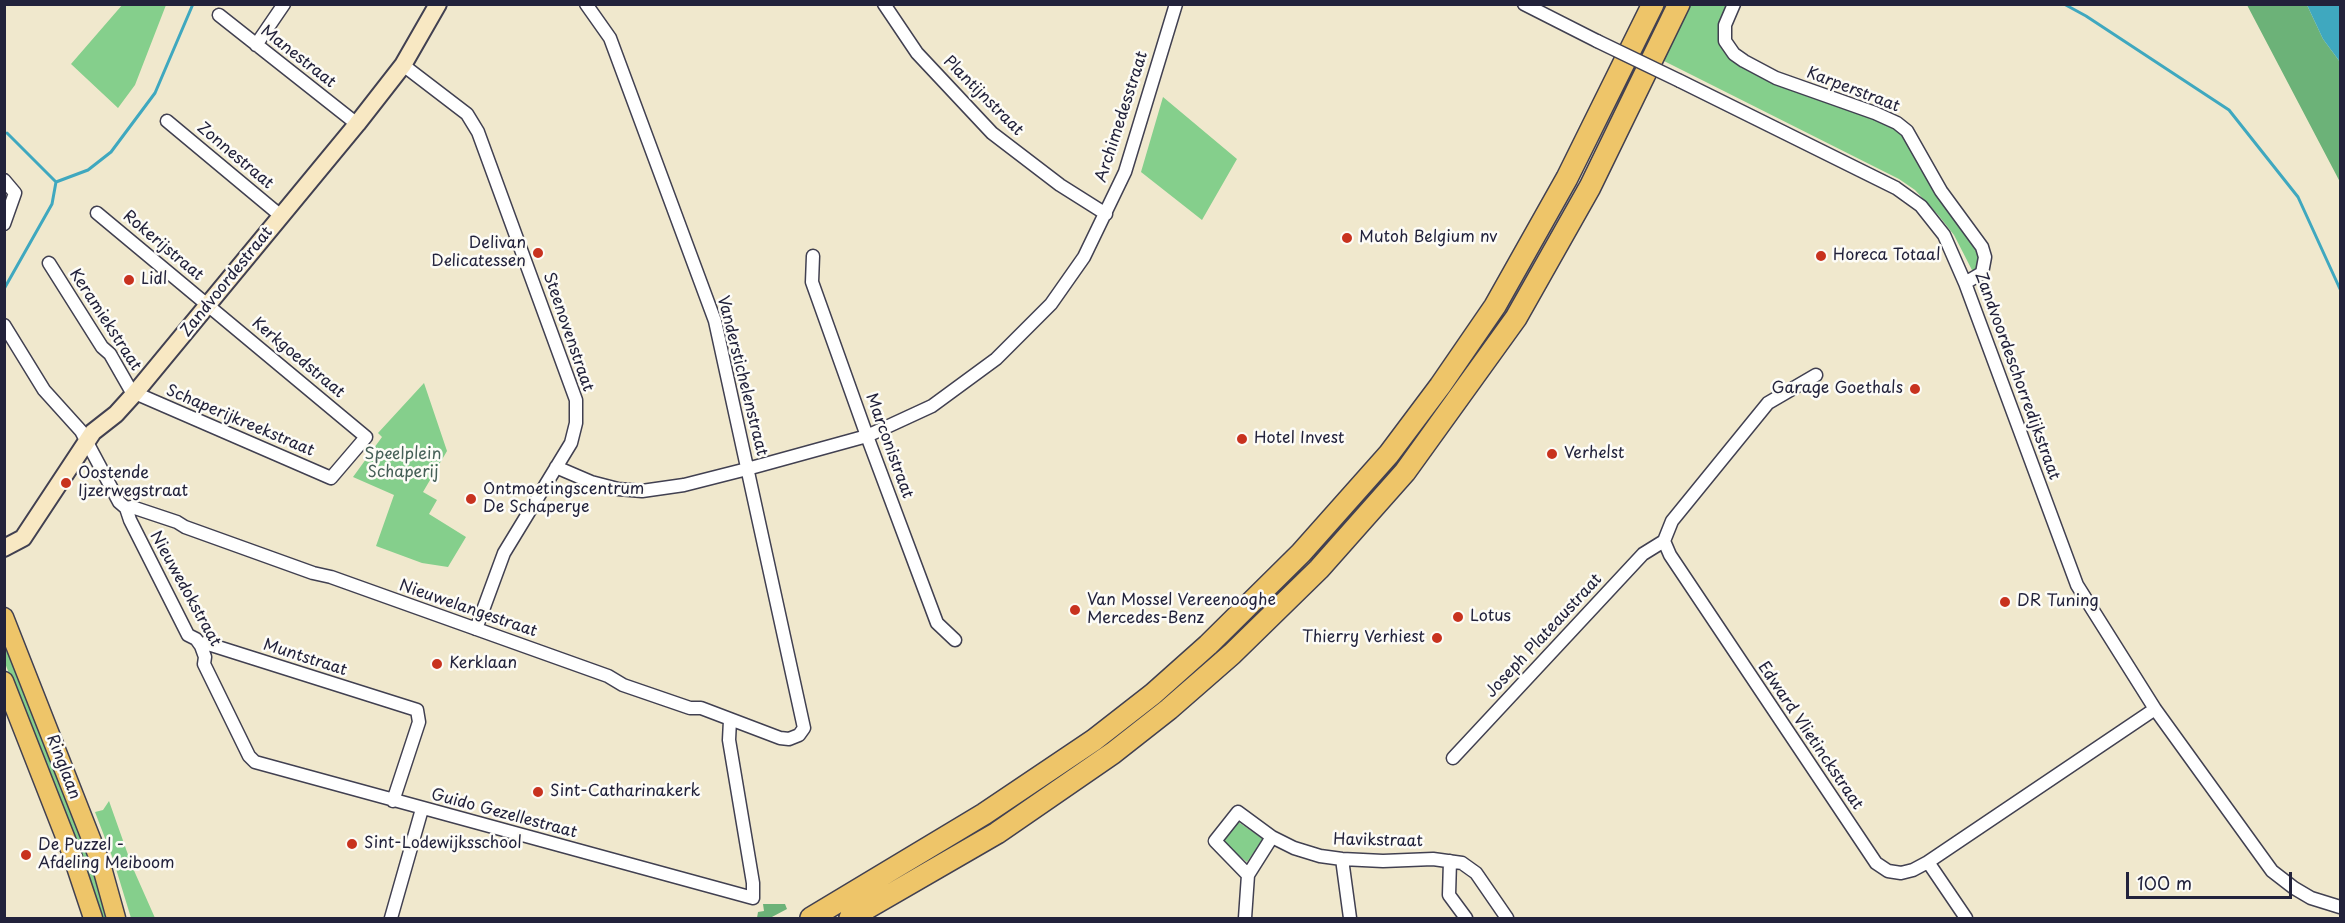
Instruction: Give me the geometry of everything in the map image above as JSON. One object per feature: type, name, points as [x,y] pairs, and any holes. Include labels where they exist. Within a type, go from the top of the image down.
[{"type":"highway","points":[[811,918],[984,814],[1094,740],[1153,694],[1208,645],[1301,553],[1389,454],[1440,386],[1495,306],[1567,178],[1653,4]]},
{"type":"highway","points":[[850,918],[997,833],[1113,753],[1169,709],[1232,654],[1319,569],[1405,472],[1516,318],[1590,187],[1679,4]]},
{"type":"main road","name":"Zandvoordestraat","points":[[4,548],[23,538],[93,432],[116,414],[135,393],[404,65],[435,6]]},
{"type":"main road","name":"Ringlaan","points":[[4,616],[102,864],[116,918]]},
{"type":"main road","name":"Ringlaan","points":[[4,681],[71,852],[93,918]]},
{"type":"street","points":[[256,45],[284,4]]},
{"type":"street","name":"Vanderstichelenstraat","points":[[586,4],[610,38],[715,321],[804,728],[799,735]]},
{"type":"street","name":"Plantijnstraat","points":[[884,4],[917,53],[992,133],[1060,185],[1106,214]]},
{"type":"street","name":"Archimedesstraat","points":[[556,468],[591,482],[618,489],[642,491],[684,485],[867,436],[932,406],[996,359],[1051,304],[1084,257],[1106,214],[1125,172],[1176,4]]},
{"type":"street","name":"Zandvoordeschorredijkstraat","points":[[1524,4],[1896,188],[1921,206],[1944,235],[1965,283],[2077,585],[2155,709],[2272,871],[2311,898],[2340,907]]},
{"type":"street","name":"Karperstraat","points":[[1734,4],[1725,25],[1725,41],[1734,54],[1744,62],[1776,78],[1875,113],[1897,123],[1906,131],[1941,191],[1982,247],[1985,257],[1982,273],[1965,283]]},
{"type":"street","name":"Manestraat","points":[[219,15],[357,124]]},
{"type":"street","name":"Steenovenstraat","points":[[404,65],[467,114],[478,132],[576,400],[576,423],[571,443],[504,553],[476,629]]},
{"type":"street","name":"Zonnestraat","points":[[167,121],[281,216]]},
{"type":"street","points":[[4,180],[15,193],[4,224]]},
{"type":"street","name":"Rokerijstraat","points":[[97,213],[208,305]]},
{"type":"street","name":"Marconistraat","points":[[813,256],[812,282],[867,436],[937,623],[955,640]]},
{"type":"street","name":"Keramiekstraat","points":[[49,263],[102,347],[110,354],[130,389],[135,393]]},
{"type":"street","name":"Kerkgoedstraat","points":[[208,305],[366,436],[332,478]]},
{"type":"street","name":"Nieuwedokstraat","points":[[4,325],[44,390],[81,431],[119,502],[126,508],[129,520],[188,635],[196,639],[201,646],[205,657],[204,664],[249,756]]},
{"type":"street","points":[[1664,541],[1672,521],[1768,403],[1816,375]]},
{"type":"street","name":"Schaperijkreekstraat","points":[[135,393],[332,478]]},
{"type":"street","name":"Nieuwelangestraat","points":[[126,508],[132,507],[177,522],[184,527],[608,676],[623,685],[690,708],[701,708],[780,738],[789,739],[799,735]]},
{"type":"street","name":"Edward Vlietinckstraat","points":[[1664,541],[1670,555],[1876,863],[1888,870],[1901,873],[1928,862],[2155,709]]},
{"type":"street","name":"Joseph Plateaustraat","points":[[1453,758],[1643,554],[1664,541]]},
{"type":"street","name":"Muntstraat","points":[[201,646],[205,643],[417,710],[420,716],[393,801]]},
{"type":"street","name":"Guido Gezellestraat","points":[[249,756],[264,765],[753,898],[753,883],[729,740],[730,720]]},
{"type":"street","points":[[391,918],[422,809]]},
{"type":"street","name":"Havikstraat","points":[[1248,875],[1215,841],[1238,812],[1272,837],[1294,848],[1320,856],[1342,859],[1433,859],[1462,863],[1476,873],[1507,918]]},
{"type":"street","points":[[1245,918],[1248,875],[1272,837]]},
{"type":"street","points":[[1342,859],[1350,918]]},
{"type":"street","points":[[1450,861],[1449,895],[1466,918]]},
{"type":"street","points":[[1928,862],[1966,918]]},
{"type":"green space","points":[[123,4],[166,5],[135,85],[118,108],[71,64]]},
{"type":"green space","points":[[1689,5],[1729,5],[1721,18],[1719,29],[1724,47],[1891,125],[1904,135],[1939,195],[1980,257],[1979,268],[1973,272],[1954,235],[1939,216],[1915,190],[1899,179],[1662,60]]},
{"type":"green space","points":[[2247,5],[2307,5],[2323,39],[2340,62],[2340,182]]},
{"type":"green space","points":[[1163,97],[1237,159],[1202,220],[1141,172]]},
{"type":"green space","name":"Speelplein Schaperij","points":[[424,383],[447,451],[423,492],[437,500],[429,514],[466,537],[448,567],[422,563],[376,546],[394,495],[353,477],[382,437],[378,433]]},
{"type":"green space","points":[[4,635],[99,879],[109,918],[99,918],[72,839],[5,663]]},
{"type":"green space","points":[[109,801],[132,866],[155,918],[131,918],[113,859],[95,812],[103,810]]},
{"type":"green space","points":[[1237,821],[1263,839],[1247,862],[1221,842]]},
{"type":"green space","points":[[763,904],[785,904],[787,909],[770,918],[757,918],[758,912],[764,911]]},
{"type":"water","points":[[2307,5],[2340,5],[2340,62],[2323,39]]},
{"type":"waterway","points":[[4,289],[52,204],[56,182],[88,170],[111,152],[155,93],[193,4]]},
{"type":"waterway","points":[[2064,4],[2229,110],[2298,197],[2340,289]]},
{"type":"waterway","points":[[7,133],[56,182]]},
{"type":"place","name":"Mutoh Belgium nv","points":[[1347,238]]},
{"type":"place","name":"Delivan Delicatessen","points":[[538,253]]},
{"type":"place","name":"Horeca Totaal","points":[[1821,256]]},
{"type":"place","name":"Lidl","points":[[129,280]]},
{"type":"place","name":"Garage Goethals","points":[[1915,389]]},
{"type":"place","name":"Hotel Invest","points":[[1242,439]]},
{"type":"place","name":"Verhelst","points":[[1552,454]]},
{"type":"place","name":"Oostende Ijzerwegstraat","points":[[66,483]]},
{"type":"place","name":"Ontmoetingscentrum De Schaperye","points":[[471,499]]},
{"type":"place","name":"DR Tuning","points":[[2005,602]]},
{"type":"place","name":"Van Mossel Vereenooghe Mercedes-Benz","points":[[1075,610]]},
{"type":"place","name":"Lotus","points":[[1458,617]]},
{"type":"place","name":"Thierry Verhiest","points":[[1437,638]]},
{"type":"place","name":"Kerklaan","points":[[437,664]]},
{"type":"place","name":"Sint-Catharinakerk","points":[[538,792]]},
{"type":"place","name":"Sint-Lodewijksschool","points":[[352,844]]},
{"type":"place","name":"De Puzzel - Afdeling Meiboom","points":[[26,855]]}]
